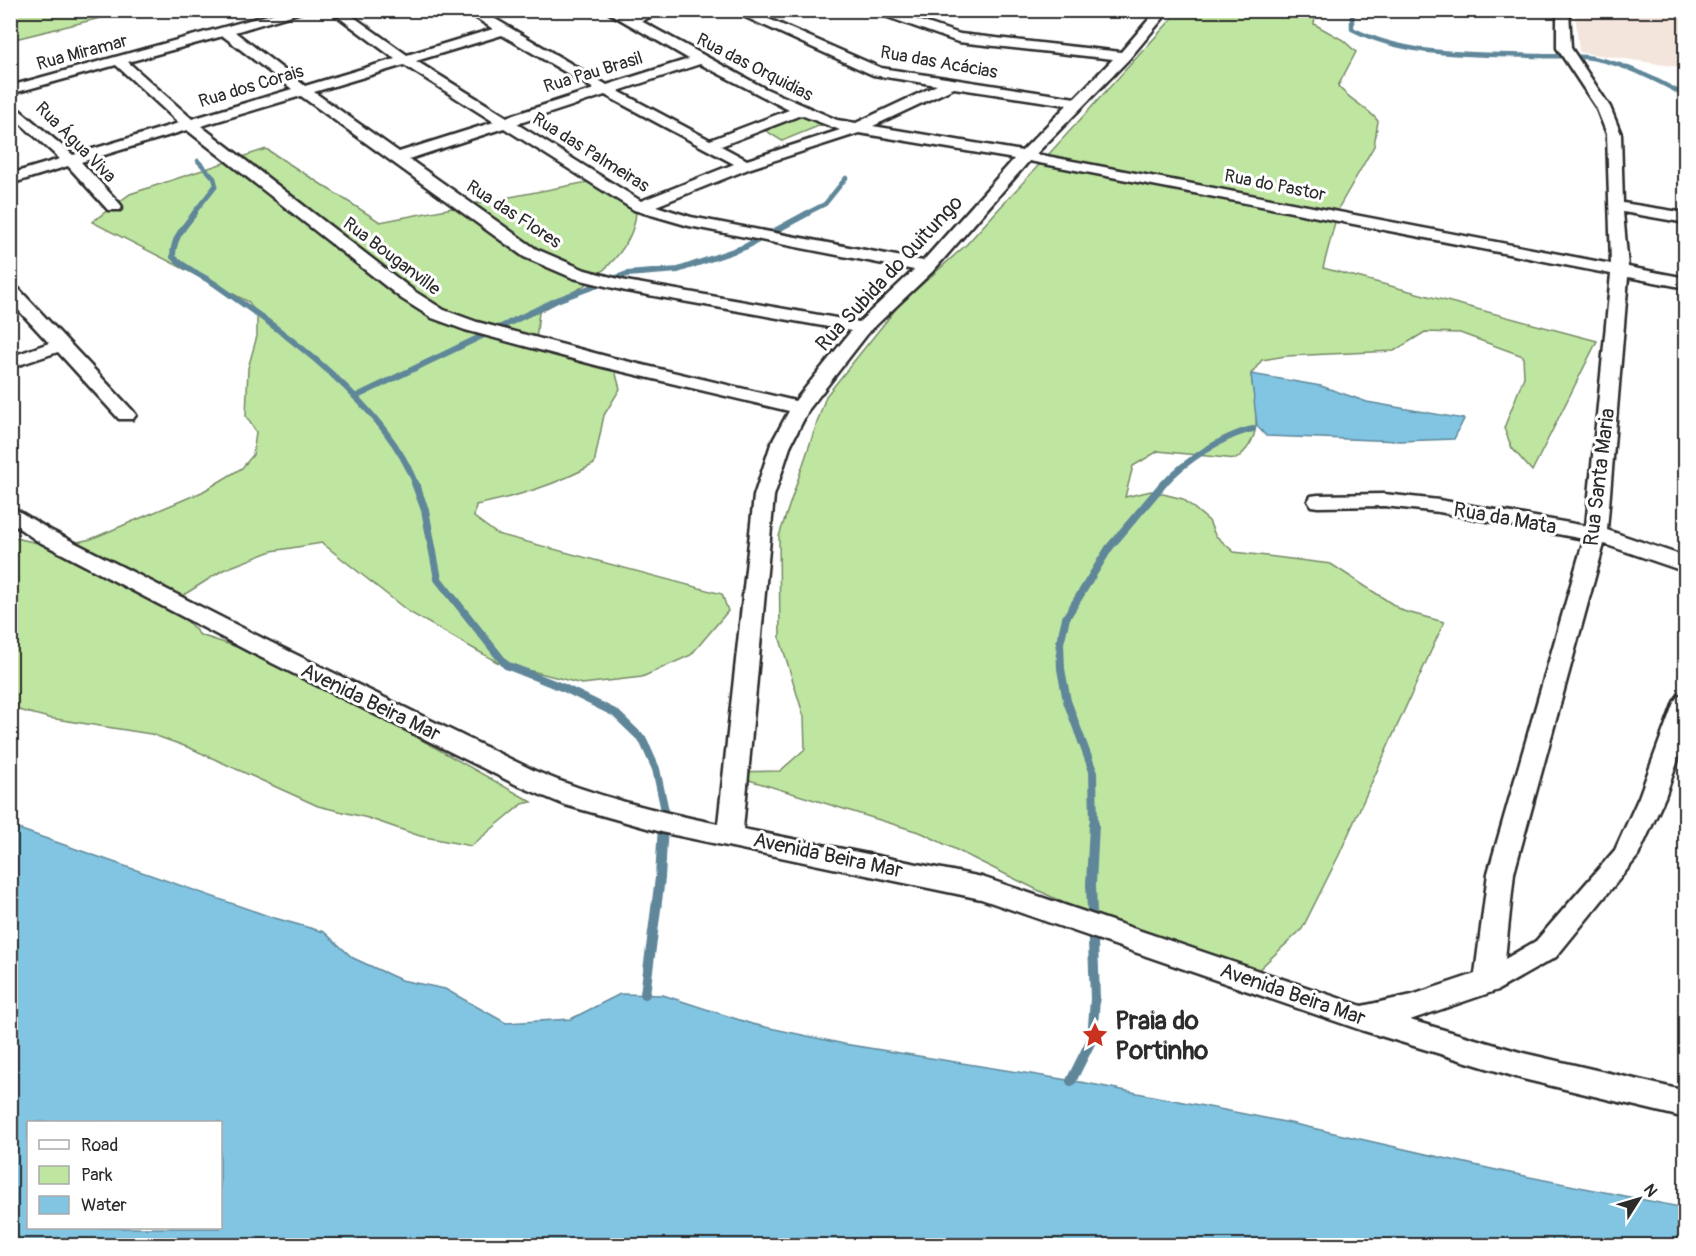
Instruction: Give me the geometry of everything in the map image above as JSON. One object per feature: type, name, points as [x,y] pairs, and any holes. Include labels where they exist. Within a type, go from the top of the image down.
[{"type":"street","name":"Rua Miramar","points":[[10,90],[302,10]]},
{"type":"street","name":"Rua das Palmeiras","points":[[335,10],[404,59],[640,207],[689,221],[927,267]]},
{"type":"street","points":[[475,13],[495,10]]},
{"type":"street","name":"Rua das Orquidias","points":[[610,10],[699,60],[802,110],[825,121],[856,129]]},
{"type":"street","points":[[630,21],[660,10]]},
{"type":"street","name":"Rua das Acácias","points":[[735,10],[878,72],[1076,102]]},
{"type":"street","points":[[874,10],[958,38],[1124,56]]},
{"type":"street","name":"Rua Subida do Quitungo","points":[[730,834],[764,496],[780,444],[800,408],[862,328],[927,267],[1025,156],[1124,56],[1164,10]]},
{"type":"street","name":"Rua Santa Maria","points":[[1488,982],[1502,873],[1596,534],[1620,272],[1615,206],[1614,134],[1603,107],[1564,48],[1563,10]]},
{"type":"street","points":[[475,13],[604,89],[746,165]]},
{"type":"street","name":"Rua dos Corais","points":[[10,179],[504,30]]},
{"type":"street","name":"Rua das Flores","points":[[226,32],[397,158],[531,253],[552,264],[626,286],[862,328]]},
{"type":"street","name":"Rua Bouganville","points":[[118,60],[190,125],[408,295],[438,314],[609,363],[800,408]]},
{"type":"street","name":"Rua Pau Brasil","points":[[397,158],[504,121],[699,60]]},
{"type":"street","points":[[640,207],[746,165],[856,129],[951,84]]},
{"type":"street","name":"Rua Água Viva","points":[[10,105],[70,160],[114,207]]},
{"type":"street","points":[[709,145],[802,110]]},
{"type":"street","name":"Rua do Pastor","points":[[856,129],[1025,156],[1686,283]]},
{"type":"street","points":[[1615,206],[1686,218]]},
{"type":"street","points":[[10,290],[126,416]]},
{"type":"street","points":[[10,363],[61,345]]},
{"type":"street","name":"Rua da Mata","points":[[1318,501],[1384,500],[1439,506],[1596,534],[1686,565]]},
{"type":"street","name":"Avenida Beira Mar","points":[[10,512],[44,535],[118,574],[526,778],[574,798],[665,823],[730,834],[982,888],[1360,1018],[1523,1066],[1686,1105]]},
{"type":"street","points":[[1360,1018],[1412,1007],[1488,982],[1546,949],[1624,856],[1653,797],[1686,702]]},
{"type":"shaded area","points":[[1575,11],[1685,11],[1685,68],[1579,52]]},
{"type":"green space","points":[[11,10],[129,10],[129,11],[11,40]]},
{"type":"green space","points":[[1179,11],[1316,11],[1314,24],[1343,40],[1356,52],[1338,86],[1378,121],[1374,146],[1339,207],[1323,268],[1597,341],[1532,471],[1512,448],[1504,428],[1524,377],[1523,356],[1460,333],[1425,332],[1394,351],[1286,356],[1262,360],[1251,374],[1256,410],[1255,431],[1252,441],[1236,459],[1158,451],[1133,466],[1125,497],[1151,491],[1183,499],[1209,521],[1215,535],[1234,552],[1331,564],[1403,611],[1444,622],[1339,855],[1302,929],[1238,989],[922,833],[723,772],[780,771],[805,749],[804,717],[780,639],[779,536],[826,396],[899,305],[966,245]]},
{"type":"green space","points":[[805,113],[826,123],[782,141],[763,129]]},
{"type":"green space","points":[[266,149],[380,222],[598,180],[636,211],[633,228],[615,259],[586,284],[539,312],[536,341],[563,358],[612,359],[620,389],[604,415],[594,464],[536,489],[476,505],[474,517],[497,534],[722,594],[728,611],[691,655],[642,677],[582,684],[497,662],[409,612],[322,543],[272,551],[223,570],[171,603],[200,635],[281,661],[532,802],[522,804],[471,846],[420,836],[368,818],[318,806],[190,748],[151,734],[49,718],[11,708],[11,537],[55,547],[91,539],[202,492],[242,468],[253,455],[256,432],[246,416],[248,368],[257,336],[257,316],[249,302],[92,222],[130,194]]},
{"type":"water","points":[[1251,374],[1321,386],[1367,402],[1464,419],[1454,439],[1401,441],[1266,436],[1257,426]]},
{"type":"water","points":[[10,826],[271,917],[324,932],[353,958],[401,980],[445,989],[506,1023],[571,1019],[620,994],[663,995],[752,1024],[844,1044],[1086,1083],[1290,1123],[1505,1172],[1685,1208],[1685,1245],[11,1245]]},
{"type":"waterway","points":[[1358,10],[1352,16],[1352,29],[1397,45],[1445,53],[1592,58],[1629,68],[1686,96]]},
{"type":"waterway","points":[[193,214],[216,185],[214,178],[198,161]]},
{"type":"waterway","points":[[805,214],[825,204],[846,178]]},
{"type":"waterway","points":[[195,213],[177,239],[173,257],[272,325],[330,372],[355,397]]},
{"type":"waterway","points":[[355,397],[557,300],[627,274],[678,270],[745,247],[808,213]]},
{"type":"waterway","points":[[355,397],[381,426],[401,455],[415,483]]},
{"type":"waterway","points":[[1163,485],[1181,467],[1217,443],[1253,429]]},
{"type":"waterway","points":[[415,483],[425,510],[438,579],[506,665],[564,688],[615,713],[643,740],[656,769],[664,806],[663,826]]},
{"type":"waterway","points":[[1094,825],[1093,771],[1067,701],[1061,669],[1060,643],[1066,618],[1109,548],[1164,483]]},
{"type":"waterway","points":[[645,994],[660,878],[663,824]]},
{"type":"waterway","points":[[1071,1081],[1092,1039],[1095,999],[1091,884],[1094,825]]},
{"type":"place","name":"Praia do Portinho","points":[[1095,1035]]}]
